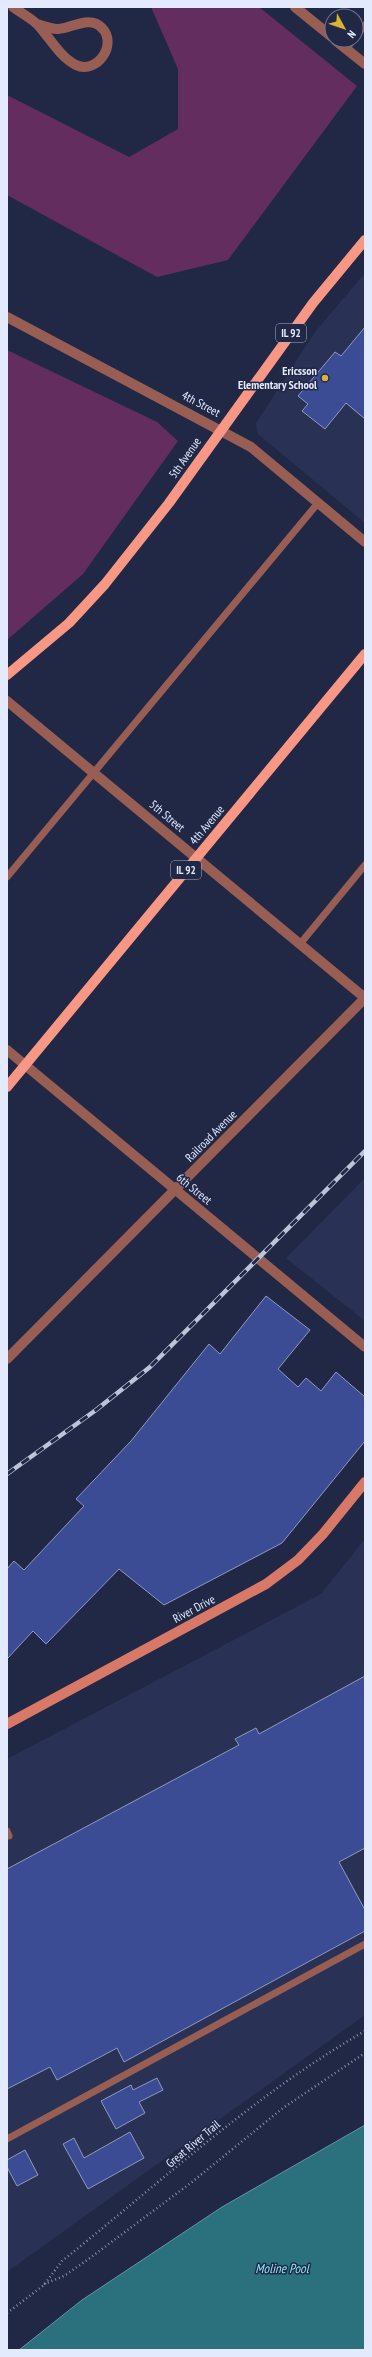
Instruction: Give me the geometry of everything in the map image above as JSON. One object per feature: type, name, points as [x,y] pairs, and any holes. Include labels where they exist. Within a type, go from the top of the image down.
[{"type":"main road","name":"5th Avenue","points":[[7,675],[69,624],[105,584],[164,509],[313,303],[365,240]]},
{"type":"main road","name":"4th Avenue","points":[[7,1087],[365,654]]},
{"type":"main road","name":"River Drive","points":[[7,1724],[266,1584],[298,1560],[323,1534],[365,1482]]},
{"type":"street","points":[[13,7],[37,24],[59,50],[77,66],[89,66],[99,61],[105,54],[107,37],[102,28],[92,22],[58,29],[37,24]]},
{"type":"street","points":[[295,7],[324,31]]},
{"type":"street","points":[[346,49],[365,64]]},
{"type":"street","name":"4th Street","points":[[7,317],[251,447],[365,542]]},
{"type":"street","name":"5th Street","points":[[7,701],[365,998]]},
{"type":"street","name":"Railroad Avenue","points":[[8,1355],[175,1191],[365,998]]},
{"type":"street","name":"6th Street","points":[[7,1050],[175,1191],[365,1347]]},
{"type":"lane","points":[[7,877],[318,503]]},
{"type":"lane","points":[[300,944],[365,865]]},
{"type":"lane","points":[[7,2138],[365,1944]]},
{"type":"path","name":"Great River Trail","points":[[44,2285],[62,2262],[244,2113],[315,2061],[365,2031]]},
{"type":"path","name":"Great River Trail","points":[[7,2313],[44,2285],[64,2276],[90,2258],[192,2182],[283,2108],[365,2054]]},
{"type":"shaded area","points":[[151,7],[259,7],[357,86],[228,260],[157,277],[7,195],[7,95],[129,157],[178,129],[178,69]]},
{"type":"shaded area","name":"Ericsson Elementary School","points":[[365,273],[365,523],[258,434],[256,423],[315,332]]},
{"type":"shaded area","points":[[7,350],[157,422],[178,441],[83,574],[7,640]]},
{"type":"shaded area","points":[[365,1178],[365,1321],[286,1258]]},
{"type":"shaded area","points":[[365,1539],[365,2015],[7,2272],[7,1759],[321,1594]]},
{"type":"water","name":"Moline Pool","points":[[365,2125],[365,2350],[19,2350],[82,2300],[222,2207]]},
{"type":"building","points":[[365,327],[365,419],[346,403],[325,429],[302,411],[308,404],[298,396],[335,352],[341,356]]},
{"type":"building","points":[[266,1296],[310,1330],[278,1369],[298,1387],[306,1378],[321,1391],[336,1372],[365,1397],[365,1441],[282,1543],[164,1605],[119,1569],[46,1644],[33,1631],[7,1659],[7,1569],[14,1561],[24,1570],[84,1506],[76,1499],[131,1441],[209,1344],[220,1354]]},
{"type":"building","points":[[365,1676],[365,1848],[339,1862],[365,1910],[365,1931],[124,2062],[117,2048],[57,2080],[50,2067],[7,2089],[7,1869],[239,1745],[235,1739],[256,1728],[259,1734]]},
{"type":"building","points":[[157,2078],[163,2090],[139,2102],[145,2113],[116,2129],[101,2101],[131,2085],[133,2090]]},
{"type":"building","points":[[130,2132],[144,2158],[88,2189],[63,2144],[74,2138],[84,2158]]},
{"type":"building","points":[[25,2150],[38,2175],[17,2186],[7,2167],[7,2160]]},
{"type":"railway","points":[[7,1474],[96,1410],[150,1367],[365,1151]]},
{"type":"place","name":"Ericsson Elementary School","points":[[325,378]]}]
